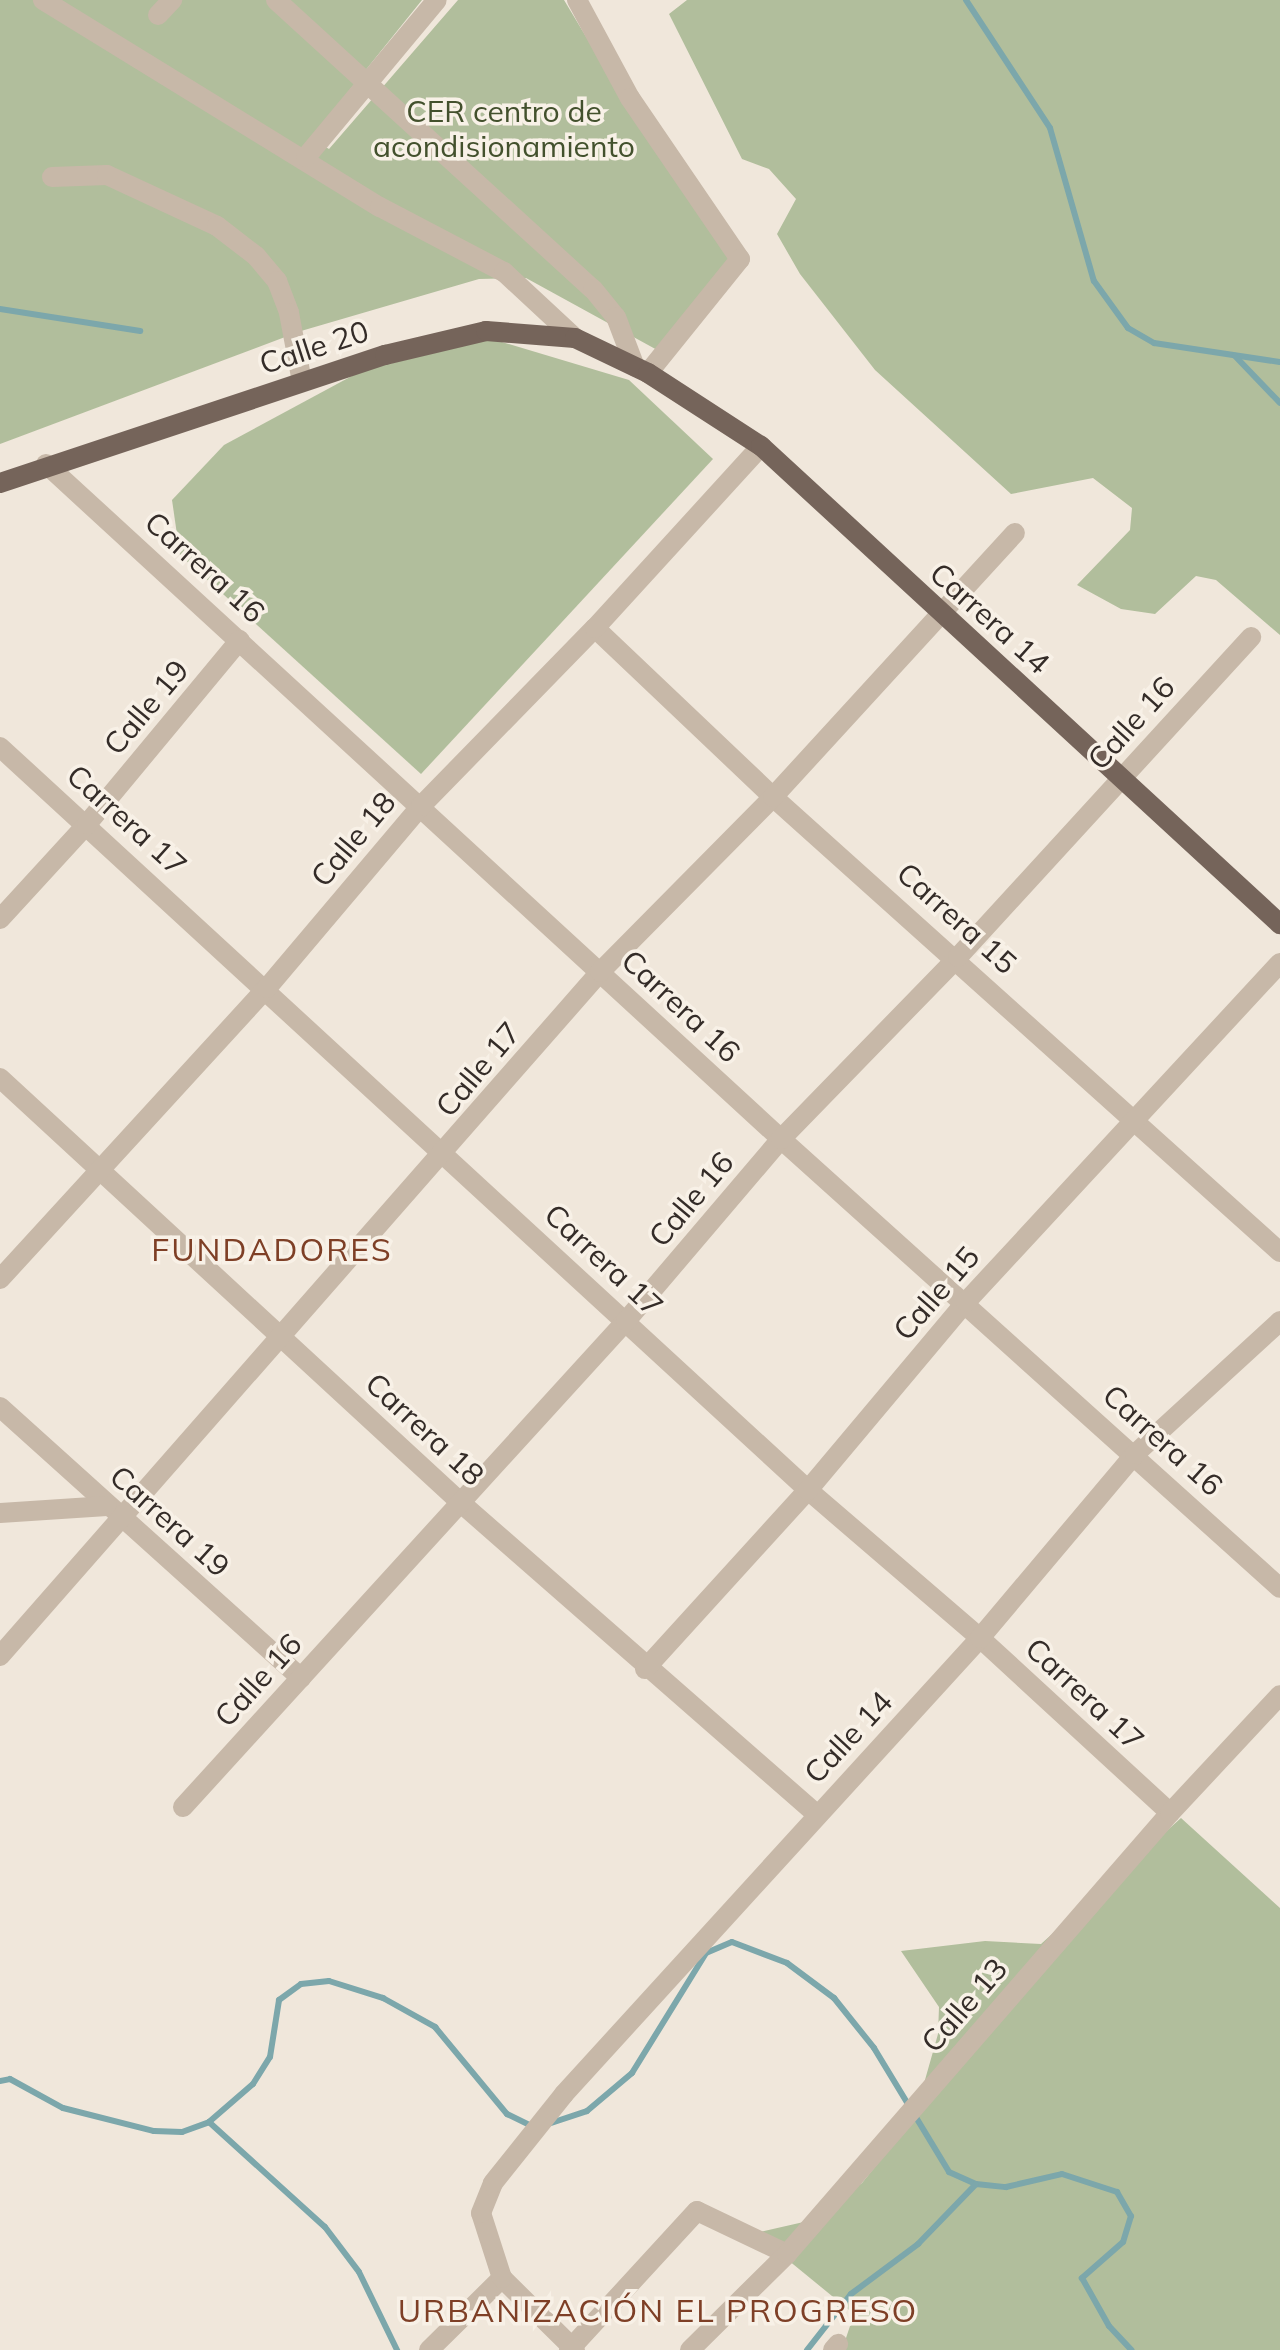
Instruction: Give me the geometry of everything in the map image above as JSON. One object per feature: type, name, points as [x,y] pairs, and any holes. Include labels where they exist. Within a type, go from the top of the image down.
[{"type":"main road","name":"Calle 20","points":[[0,483],[46,464],[302,382],[486,331],[575,338],[642,370]]},
{"type":"main road","name":"Carrera 14","points":[[642,370],[761,446],[939,614],[1123,777],[1280,924]]},
{"type":"street","points":[[43,0],[306,157],[380,207],[504,272],[575,338]]},
{"type":"street","points":[[306,157],[366,80],[437,0]]},
{"type":"street","points":[[288,4],[433,147],[593,289],[616,317],[642,370],[740,259],[630,98],[580,1]]},
{"type":"street","points":[[52,177],[107,175],[217,226],[256,256],[277,281],[289,313],[302,382]]},
{"type":"street","name":"Calle 18","points":[[0,1279],[267,988],[421,806],[595,628],[761,446]]},
{"type":"street","name":"Carrera 16","points":[[46,464],[781,1139],[1135,1454],[1280,1588]]},
{"type":"street","name":"Calle 17","points":[[0,1656],[114,1512],[446,1154],[600,972],[773,797],[1015,533]]},
{"type":"street","name":"Carrera 15","points":[[595,628],[773,797],[958,957],[1136,1124],[1280,1252]]},
{"type":"street","name":"Calle 16","points":[[183,1807],[626,1321],[781,1139],[958,957],[1251,637]]},
{"type":"street","name":"Calle 19","points":[[0,919],[87,824],[240,640]]},
{"type":"street","name":"Carrera 17","points":[[0,747],[267,988],[808,1490],[980,1638],[1170,1813]]},
{"type":"street","name":"Calle 15","points":[[645,1669],[808,1490],[966,1302],[1136,1124],[1280,963]]},
{"type":"street","name":"Carrera 18","points":[[0,1078],[645,1669],[817,1815]]},
{"type":"street","name":"Calle 14","points":[[502,2278],[481,2213],[493,2183],[564,2094],[980,1638],[1135,1454],[1280,1321]]},
{"type":"street","name":"Carrera 19","points":[[0,1407],[301,1678]]},
{"type":"street","points":[[0,1513],[114,1512]]},
{"type":"street","name":"Calle 13","points":[[690,2350],[787,2254],[1170,1813],[1280,1695]]},
{"type":"street","points":[[429,2350],[502,2278],[572,2349],[697,2211],[787,2254]]},
{"type":"green space","name":"CER centro de acondisionamiento","points":[[0,0],[422,0],[311,138],[329,149],[458,0],[564,0],[624,100],[734,256],[659,351],[526,278],[479,279],[301,331],[0,444]]},
{"type":"green space","points":[[687,0],[1280,0],[1280,635],[1216,580],[1196,576],[1155,614],[1121,609],[1077,585],[1130,530],[1132,508],[1093,478],[1011,494],[875,370],[800,274],[777,234],[796,199],[769,169],[742,159],[669,14]]},
{"type":"green space","points":[[492,339],[629,380],[713,459],[421,774],[180,555],[172,500],[224,445],[363,370]]},
{"type":"green space","points":[[1181,1818],[1280,1908],[1280,2350],[842,2350],[854,2314],[755,2233],[808,2221],[862,2183],[899,2137],[921,2094],[938,2034],[939,2007],[901,1951],[985,1941],[1041,1944]]},
{"type":"waterway","points":[[966,0],[1050,128],[1094,281],[1128,328],[1154,343],[1280,362]]},
{"type":"waterway","points":[[0,309],[140,331]]},
{"type":"waterway","points":[[1235,356],[1280,403]]},
{"type":"waterway","points":[[545,2125],[587,2111],[632,2073],[706,1953],[732,1942],[787,1963],[834,1998],[874,2048],[949,2172],[976,2184],[1006,2187],[1062,2174],[1117,2192],[1131,2216],[1123,2242],[1082,2278],[1109,2326],[1131,2350]]},
{"type":"waterway","points":[[0,2081],[10,2079],[63,2108],[154,2131],[182,2132],[209,2122],[253,2084],[270,2057],[279,2000],[301,1984],[329,1981],[383,1998],[435,2027],[507,2114],[534,2127]]},
{"type":"waterway","points":[[209,2122],[325,2227],[359,2272],[397,2350]]},
{"type":"waterway","points":[[807,2350],[851,2294],[918,2244],[976,2184]]},
{"type":"district","name":"FUNDADORES","points":[[272,1249]]},
{"type":"district","name":"URBANIZACIÓN EL PROGRESO","points":[[658,2310]]}]
